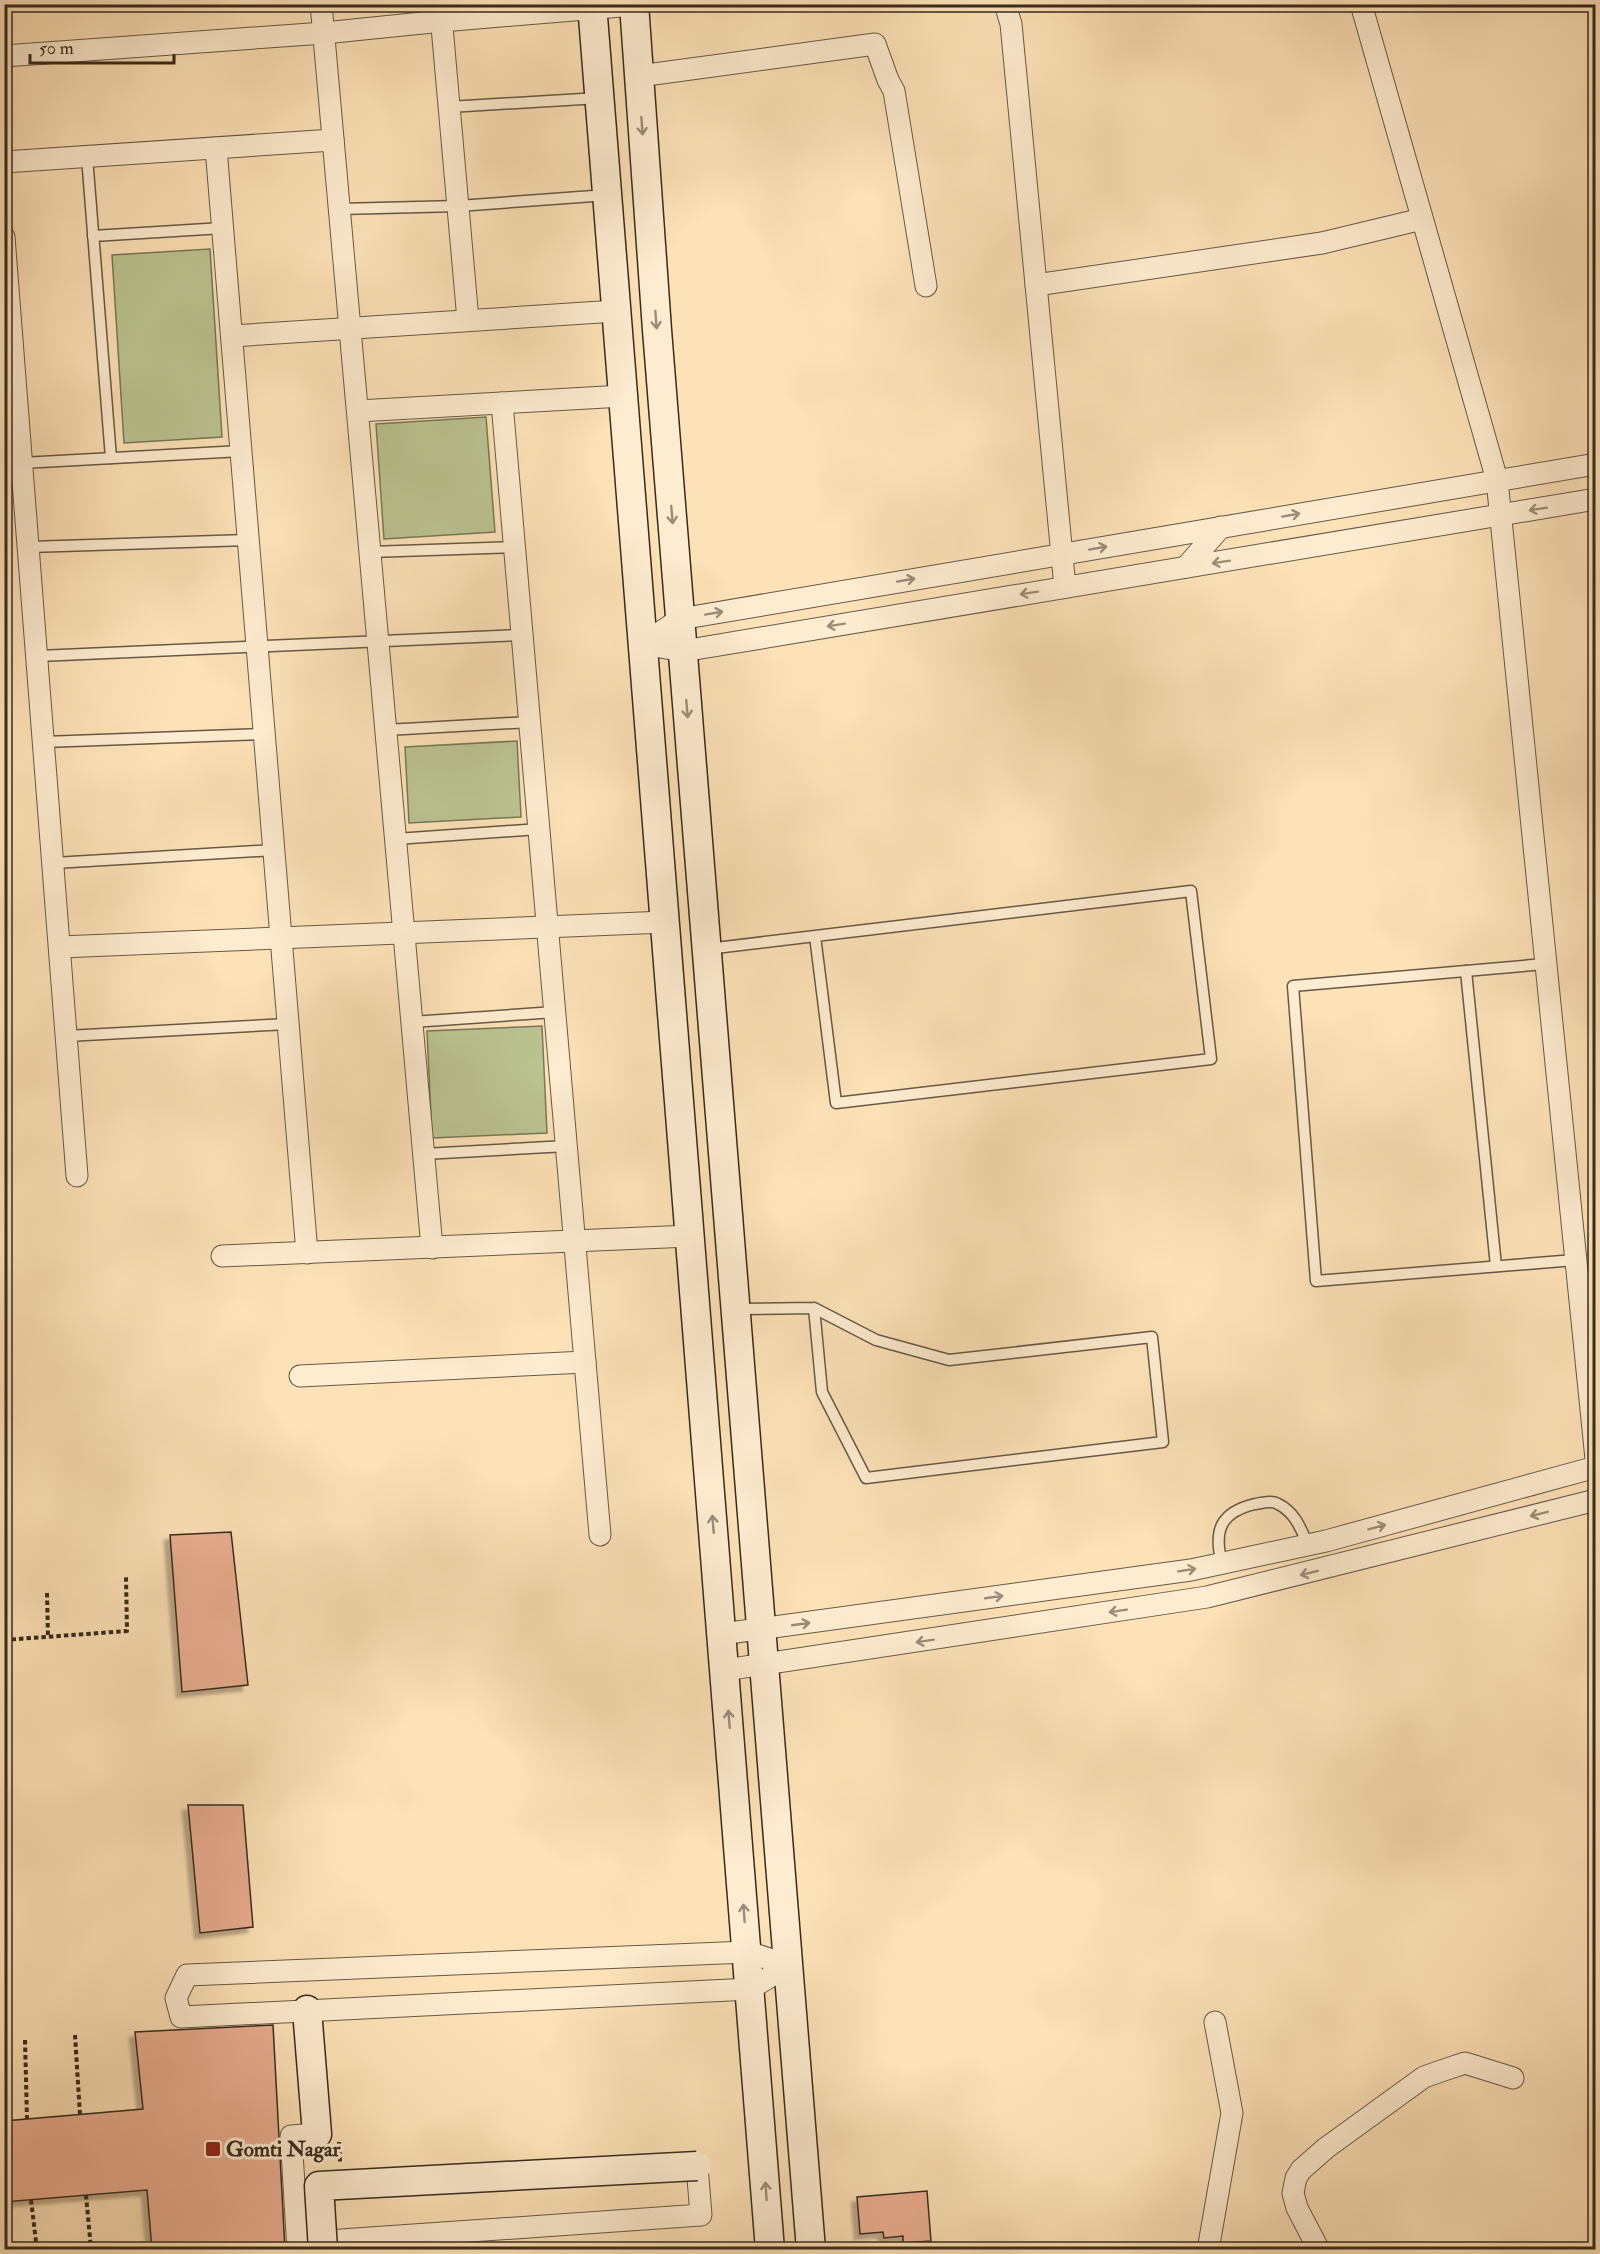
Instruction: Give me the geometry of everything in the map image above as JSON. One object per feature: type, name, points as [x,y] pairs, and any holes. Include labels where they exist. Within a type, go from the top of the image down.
[{"type":"street","points":[[321,4],[432,1248]]},
{"type":"street","points":[[1005,4],[1011,24],[1065,588]]},
{"type":"street","points":[[1361,4],[1497,480],[1596,1459]]},
{"type":"street","points":[[4,56],[324,33],[441,13],[634,5],[680,619],[811,2250]]},
{"type":"street","points":[[592,6],[770,2250]]},
{"type":"street","points":[[441,13],[468,320]]},
{"type":"street","points":[[639,76],[875,44],[894,91],[926,286]]},
{"type":"street","points":[[4,162],[333,140]]},
{"type":"street","points":[[216,148],[307,1253]]},
{"type":"street","points":[[1036,285],[1322,243],[1422,219]]},
{"type":"street","points":[[4,237],[77,1176]]},
{"type":"street","points":[[232,336],[616,311]]},
{"type":"street","points":[[358,411],[623,396]]},
{"type":"street","points":[[502,403],[600,1535]]},
{"type":"street","points":[[643,644],[680,619],[1596,465]]},
{"type":"street","points":[[643,644],[683,651],[1500,515],[1594,506]]},
{"type":"street","points":[[1186,567],[1221,527]]},
{"type":"street","points":[[60,947],[665,922]]},
{"type":"street","points":[[222,1256],[690,1236]]},
{"type":"street","points":[[300,1376],[585,1362]]},
{"type":"street","points":[[722,1634],[1191,1570],[1308,1545],[1596,1467]]},
{"type":"street","points":[[725,1670],[765,1666],[1207,1597],[1596,1500]]},
{"type":"street","points":[[747,1952],[789,1965],[750,1989],[181,2017],[176,1998],[187,1976],[747,1952]]},
{"type":"street","points":[[306,2247],[291,2136],[317,2134],[307,2010]]},
{"type":"street","points":[[1208,2250],[1232,2113],[1215,2022]]},
{"type":"street","points":[[1319,2250],[1297,2208],[1293,2193],[1300,2170],[1326,2148],[1424,2077],[1465,2063],[1513,2078]]},
{"type":"street","points":[[697,2166],[700,2215],[306,2247],[319,2186],[697,2166]]},
{"type":"lane","points":[[449,107],[599,98]]},
{"type":"lane","points":[[87,157],[111,458]]},
{"type":"lane","points":[[339,209],[458,206],[607,195]]},
{"type":"lane","points":[[93,236],[223,228]]},
{"type":"lane","points":[[22,463],[241,452]]},
{"type":"lane","points":[[29,547],[249,540]]},
{"type":"lane","points":[[370,552],[514,547]]},
{"type":"lane","points":[[38,656],[522,635]]},
{"type":"lane","points":[[386,730],[530,722]]},
{"type":"lane","points":[[44,742],[264,734]]},
{"type":"lane","points":[[396,839],[539,829]]},
{"type":"lane","points":[[54,863],[274,850]]},
{"type":"lane","points":[[707,949],[815,936],[1191,891],[1211,1059],[836,1104],[815,936]]},
{"type":"lane","points":[[1545,964],[1293,986],[1316,1281],[1575,1260]]},
{"type":"lane","points":[[1466,971],[1496,1266]]},
{"type":"lane","points":[[412,1022],[555,1012]]},
{"type":"lane","points":[[67,1036],[288,1024]]},
{"type":"lane","points":[[424,1154],[566,1146]]},
{"type":"lane","points":[[736,1309],[814,1308],[876,1340],[949,1360],[1152,1337],[1163,1442],[866,1478],[822,1392],[814,1308]]},
{"type":"lane","points":[[1222,1563],[1218,1549],[1219,1532],[1226,1517],[1243,1507],[1265,1502],[1277,1502],[1292,1514],[1299,1523],[1308,1545]]},
{"type":"path","points":[[4,1640],[127,1631],[126,1577]]},
{"type":"path","points":[[47,1593],[48,1637]]},
{"type":"path","points":[[75,2035],[80,2115]]},
{"type":"path","points":[[25,2040],[27,2119]]},
{"type":"path","points":[[86,2195],[90,2249]]},
{"type":"path","points":[[31,2199],[37,2250]]},
{"type":"green space","points":[[210,249],[222,437],[124,443],[112,255]]},
{"type":"green space","points":[[486,417],[495,532],[384,539],[376,424]]},
{"type":"green space","points":[[517,741],[521,817],[409,823],[405,747]]},
{"type":"green space","points":[[542,1026],[547,1133],[432,1138],[427,1031]]},
{"type":"building","points":[[231,1532],[248,1685],[182,1692],[170,1535]]},
{"type":"building","points":[[188,1805],[243,1805],[253,1927],[200,1933]]},
{"type":"building","name":"Gomti Nagar","points":[[273,2025],[285,2250],[152,2250],[147,2190],[4,2202],[4,2121],[143,2109],[135,2032]]},
{"type":"building","points":[[927,2191],[931,2241],[903,2243],[903,2236],[884,2238],[883,2232],[860,2234],[857,2197]]},
{"type":"place","name":"Gomti Nagar","points":[[213,2149]]}]
